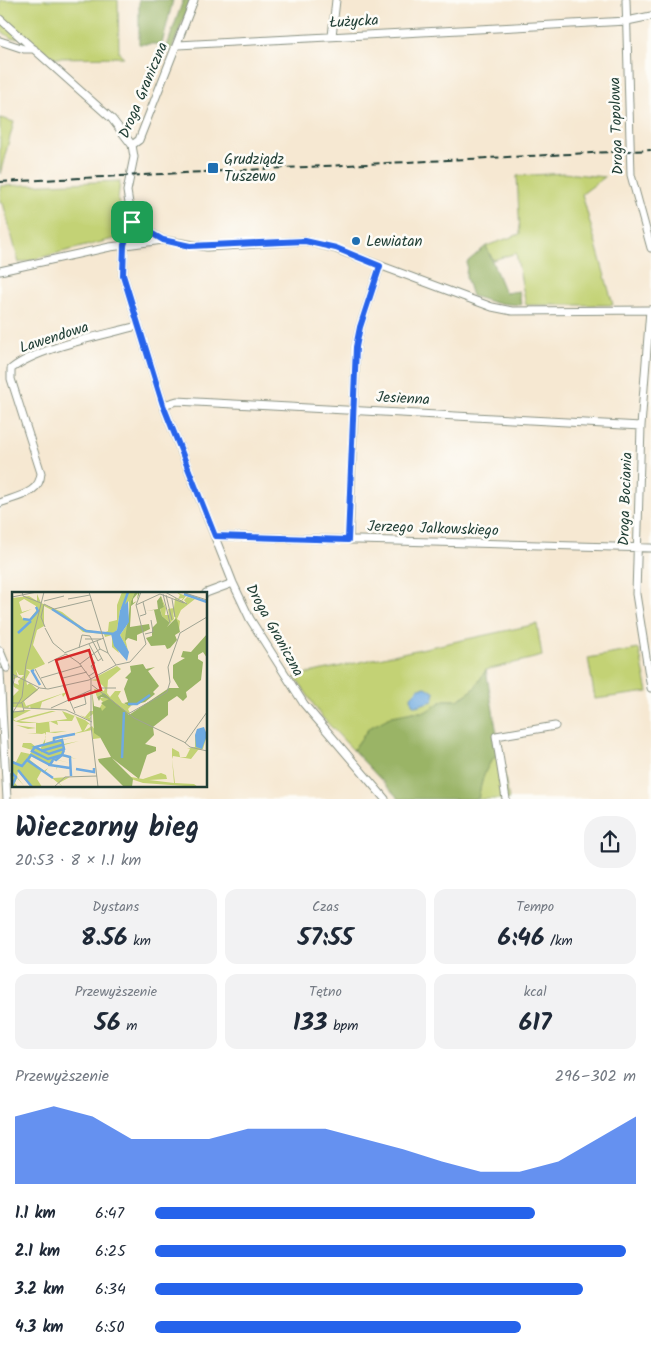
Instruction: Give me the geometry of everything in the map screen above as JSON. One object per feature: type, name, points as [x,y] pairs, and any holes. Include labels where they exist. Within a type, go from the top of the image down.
[{"type":"street","name":"Droga Graniczna","points":[[194,0],[178,45],[139,140],[132,145],[134,158],[126,191],[132,222],[124,245],[123,275],[137,326],[163,405],[234,583],[254,626],[304,704],[385,799]]},
{"type":"street","points":[[332,36],[336,0]]},
{"type":"street","name":"Droga Topolowa","points":[[626,0],[631,175],[651,248]]},
{"type":"street","name":"Łużycka","points":[[178,45],[627,20],[651,16]]},
{"type":"street","points":[[0,19],[112,119],[132,145]]},
{"type":"street","points":[[0,41],[24,49],[34,48]]},
{"type":"street","points":[[132,222],[163,240]]},
{"type":"street","points":[[0,271],[124,245],[163,240],[207,247],[305,241],[336,248],[473,301],[512,311],[651,310]]},
{"type":"street","points":[[348,540],[358,337],[380,266]]},
{"type":"street","name":"Droga Bociania","points":[[651,310],[641,426],[636,594],[651,688]]},
{"type":"street","name":"Lawendowa","points":[[0,503],[35,489],[40,484],[41,473],[11,379],[11,369],[21,361],[44,352],[137,326]]},
{"type":"street","name":"Jesienna","points":[[163,405],[177,401],[641,426]]},
{"type":"street","name":"Jerzego Jalkowskiego","points":[[215,536],[651,548]]},
{"type":"street","points":[[208,592],[234,583]]},
{"type":"street","points":[[0,651],[5,669],[7,799]]},
{"type":"street","points":[[506,799],[496,736],[555,726]]},
{"type":"green space","points":[[0,0],[118,0],[119,53],[124,57],[54,58],[27,37],[11,38],[0,30]]},
{"type":"green space","points":[[139,0],[173,0],[162,44],[139,44]]},
{"type":"green space","points":[[183,0],[191,0],[172,49],[166,49]]},
{"type":"green space","points":[[0,118],[14,122],[0,174]]},
{"type":"green space","points":[[564,173],[605,177],[582,194],[613,305],[526,305],[516,253],[493,260],[486,246],[520,234],[517,176]]},
{"type":"green space","points":[[120,181],[118,199],[123,227],[121,237],[19,263],[3,203],[0,203],[0,186]]},
{"type":"green space","points":[[486,246],[505,293],[519,291],[521,305],[495,303],[472,296],[466,277],[467,262]]},
{"type":"green space","points":[[537,624],[542,656],[486,670],[474,689],[458,700],[444,700],[426,712],[413,712],[369,728],[353,750],[321,716],[295,676]]},
{"type":"green space","points":[[639,649],[648,692],[595,699],[588,658]]},
{"type":"green space","points":[[486,670],[500,751],[485,773],[478,799],[399,799],[353,750],[369,728],[392,716],[425,712],[444,700],[458,700],[474,689]]},
{"type":"green space","points":[[500,751],[509,799],[478,799],[485,773]]},
{"type":"water","points":[[426,687],[435,693],[433,701],[416,706],[412,704],[411,696],[419,688]]},
{"type":"railway","points":[[0,182],[651,150]]},
{"type":"place","name":"Grudziądz Tuszewo","points":[[213,168]]},
{"type":"place","name":"Lewiatan","points":[[356,241]]},
{"type":"route","points":[[132,222],[163,240],[190,246],[207,247],[305,241],[336,248],[380,266],[360,327],[356,347],[348,540],[215,536],[163,405],[137,326],[123,275],[122,256],[132,222]]}]
